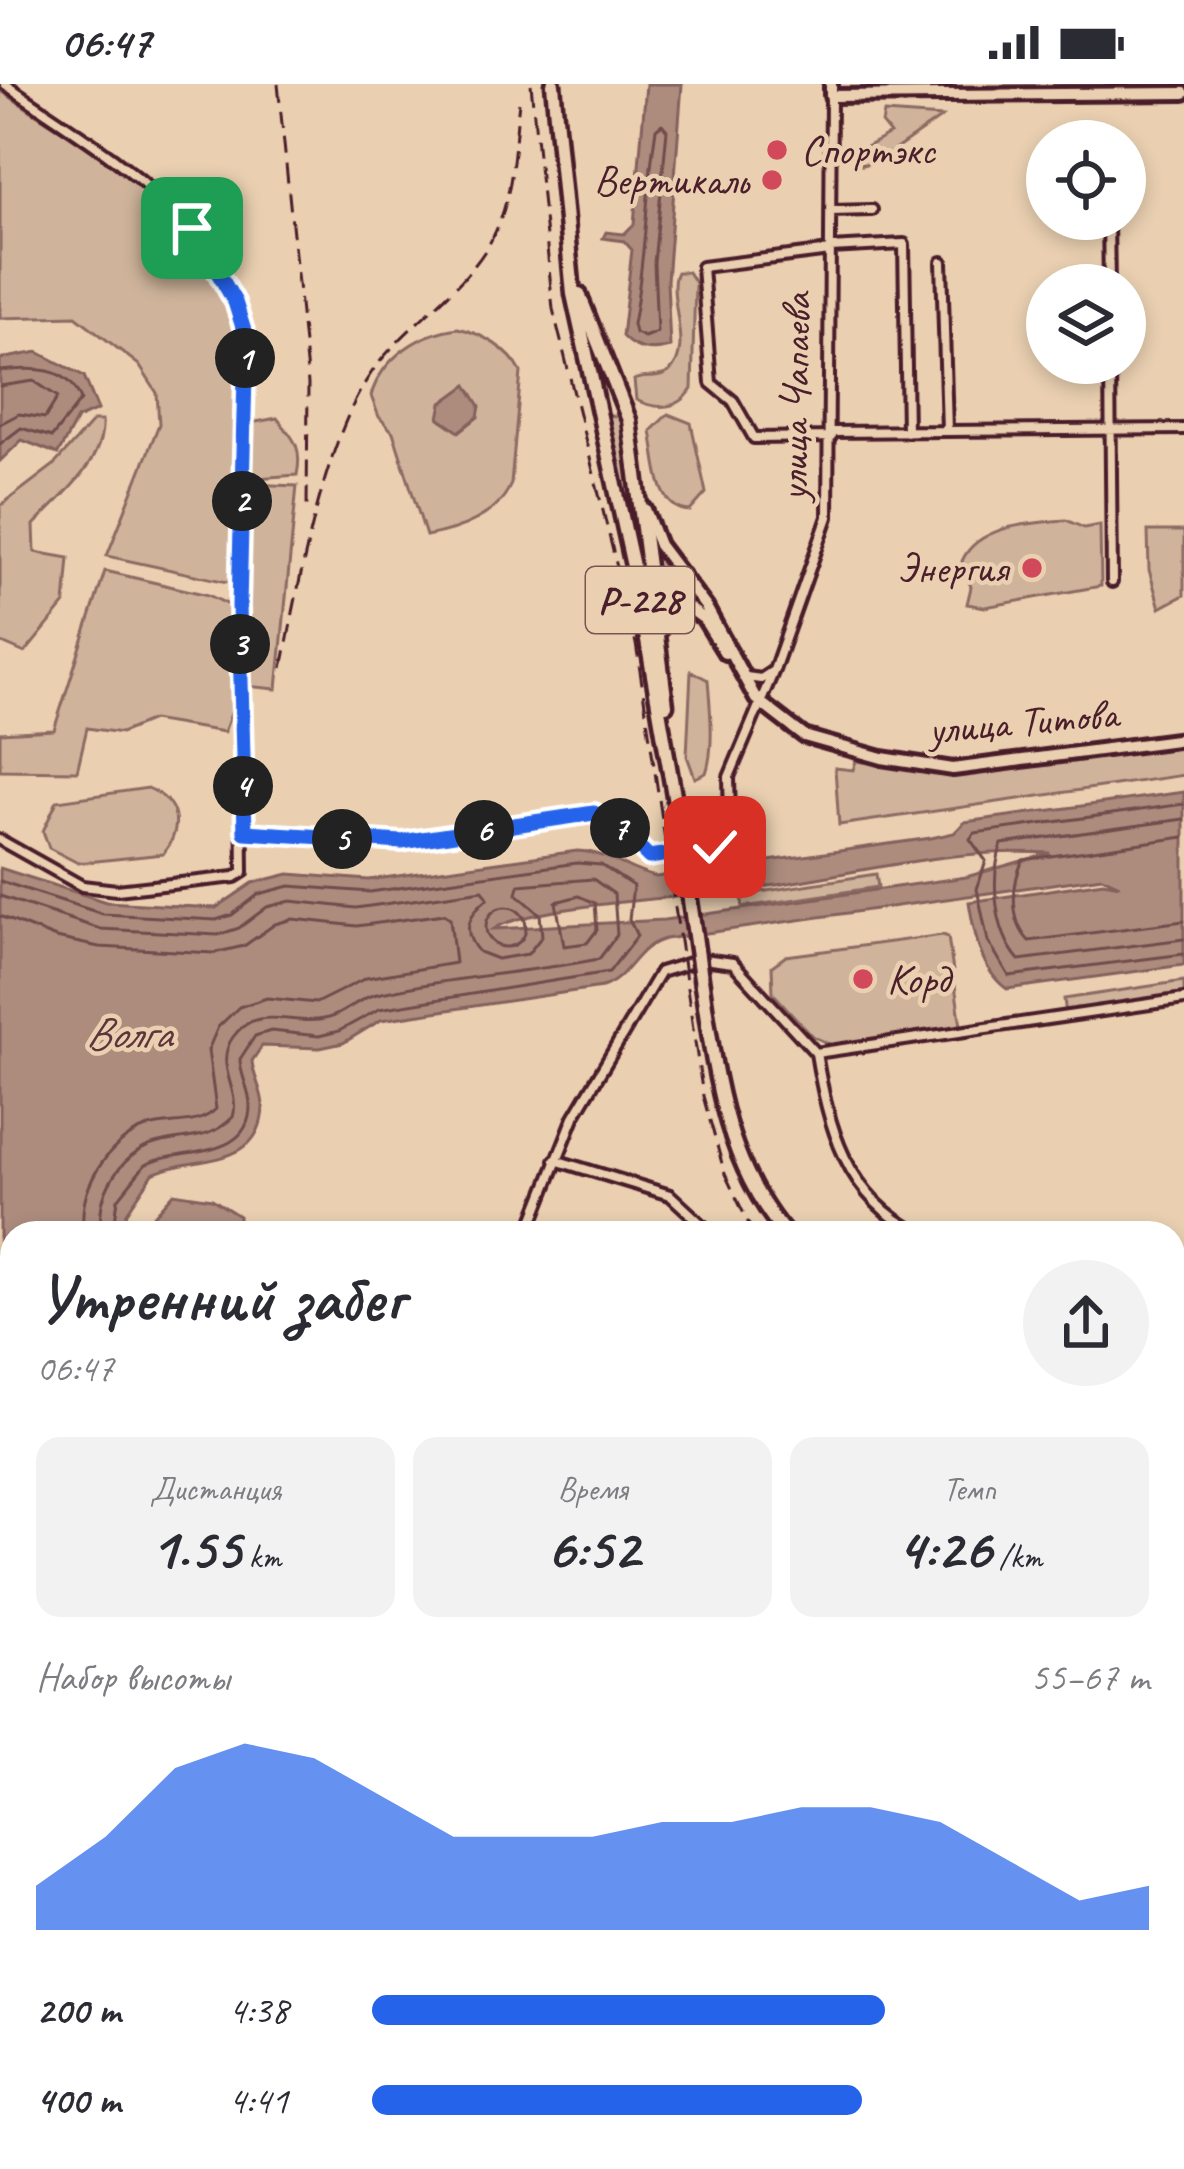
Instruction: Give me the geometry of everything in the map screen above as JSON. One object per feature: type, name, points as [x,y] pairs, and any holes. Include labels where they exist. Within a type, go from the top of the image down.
[{"type":"highway","name":"Р-228","points":[[554,84],[566,243],[672,778],[728,1125],[758,1197],[776,1221]]},
{"type":"highway","name":"Р-228","points":[[566,243],[582,303],[629,420],[672,778]]},
{"type":"highway","points":[[602,423],[614,410],[629,420]]},
{"type":"main road","points":[[831,90],[1184,93]]},
{"type":"main road","name":"улица Титова","points":[[642,500],[659,545],[700,598],[751,690],[795,732],[934,768],[1002,765],[1184,739]]},
{"type":"main road","points":[[658,635],[670,611],[695,611],[751,690]]},
{"type":"street","points":[[0,840],[82,886],[117,890],[235,877],[243,872],[239,605],[246,337],[241,319],[214,260],[183,215],[5,84]]},
{"type":"street","name":"улица Чапаева","points":[[245,832],[402,842],[594,813],[616,824],[649,857],[700,852],[726,834],[729,777],[774,670],[828,517],[831,90]]},
{"type":"street","points":[[830,211],[872,210]]},
{"type":"street","points":[[907,432],[904,244],[702,268],[707,376],[733,401],[754,438],[1184,429]]},
{"type":"street","points":[[942,262],[947,431]]},
{"type":"street","points":[[1111,384],[1112,582]]},
{"type":"street","points":[[746,676],[761,679],[774,670]]},
{"type":"street","points":[[532,1221],[555,1160],[652,982],[671,966],[715,958],[733,963],[816,1053],[841,1156],[876,1203],[902,1221]]},
{"type":"street","points":[[816,1053],[1184,999]]},
{"type":"street","points":[[555,1160],[670,1195],[698,1221]]},
{"type":"shaded area","points":[[0,90],[162,201],[210,258],[229,300],[240,345],[244,393],[236,584],[107,556],[159,424],[157,393],[139,365],[76,316],[0,318]]},
{"type":"shaded area","points":[[884,113],[942,117],[880,160],[862,165],[860,150],[890,134],[882,124]]},
{"type":"shaded area","points":[[677,272],[688,272],[695,283],[692,389],[674,404],[652,405],[636,400],[634,380],[665,374],[676,363],[680,350],[674,294]]},
{"type":"shaded area","points":[[458,328],[494,344],[521,372],[511,484],[496,505],[476,520],[426,536],[393,432],[379,417],[371,396],[384,370],[404,349],[430,335]]},
{"type":"shaded area","points":[[668,414],[691,423],[706,493],[690,511],[670,502],[660,481],[651,431]]},
{"type":"shaded area","points":[[611,415],[625,419],[656,647],[606,424]]},
{"type":"shaded area","points":[[277,418],[298,449],[297,475],[256,478],[250,472],[251,423]]},
{"type":"shaded area","points":[[93,421],[102,421],[101,436],[89,465],[34,525],[35,552],[69,558],[65,604],[25,653],[0,642],[0,506],[54,465]]},
{"type":"shaded area","points":[[249,484],[297,486],[277,689],[245,686]]},
{"type":"shaded area","name":"Энергия","points":[[1066,520],[1084,528],[1100,525],[1101,586],[985,607],[967,604],[971,587],[962,561],[980,540],[1007,528]]},
{"type":"shaded area","points":[[1148,531],[1184,531],[1184,595],[1160,608],[1149,570]]},
{"type":"shaded area","points":[[652,541],[705,615],[685,602],[660,614]]},
{"type":"shaded area","points":[[105,571],[208,595],[237,609],[238,695],[224,732],[152,720],[121,733],[87,728],[77,771],[0,770],[0,733],[54,730]]},
{"type":"shaded area","points":[[691,671],[708,680],[711,727],[706,773],[695,778],[687,756]]},
{"type":"shaded area","points":[[1184,745],[1184,775],[839,825],[835,768],[853,770],[856,761],[955,775]]},
{"type":"shaded area","points":[[148,788],[167,801],[175,816],[174,835],[163,854],[78,863],[49,848],[43,831],[57,801]]},
{"type":"shaded area","points":[[876,874],[878,887],[743,907],[741,895]]},
{"type":"shaded area","name":"Корд","points":[[948,937],[961,1026],[832,1045],[812,1036],[773,993],[772,966],[786,956]]},
{"type":"shaded area","points":[[1184,981],[1184,996],[1066,1014],[1064,999]]},
{"type":"water","points":[[646,84],[682,84],[667,281],[670,347],[657,350],[638,347],[622,336],[632,250],[624,241],[603,238],[606,232],[624,234],[634,224]]},
{"type":"water","points":[[38,352],[84,376],[98,410],[77,419],[58,454],[22,440],[0,461],[0,359]]},
{"type":"water","points":[[467,385],[480,406],[478,417],[459,432],[439,418],[442,403]]},
{"type":"water","name":"Волга","points":[[1184,792],[1184,965],[1007,989],[998,981],[980,950],[969,902],[1103,882],[1120,885],[1102,877],[665,939],[602,987],[381,1020],[343,1043],[320,1048],[262,1046],[252,1061],[263,1107],[259,1127],[237,1151],[153,1174],[126,1214],[130,1221],[0,1221],[0,868],[106,902],[216,908],[253,883],[289,874],[369,880],[577,851],[598,854],[656,877],[954,833],[965,822]],"holes":[[[1050,853],[966,877],[664,920],[494,929],[565,909],[753,889],[922,860]]]},
{"type":"water","name":"Волга","points":[[174,1193],[212,1199],[239,1216],[239,1221],[149,1221]]},
{"type":"railway","points":[[278,84],[308,384],[307,508]]},
{"type":"railway","points":[[531,84],[553,309],[636,644],[703,1096],[725,1174],[747,1221]]},
{"type":"railway","points":[[282,668],[315,515],[340,436],[372,372],[486,249],[507,198],[519,102]]},
{"type":"place","name":"Спортэкс","points":[[777,150]]},
{"type":"place","name":"Вертикаль","points":[[772,180]]},
{"type":"place","name":"Энергия","points":[[1032,568]]},
{"type":"place","name":"Корд","points":[[863,979]]},
{"type":"route","points":[[192,228],[235,302],[246,337],[239,605],[245,832],[402,842],[594,813],[616,824],[649,857],[715,847]]}]
